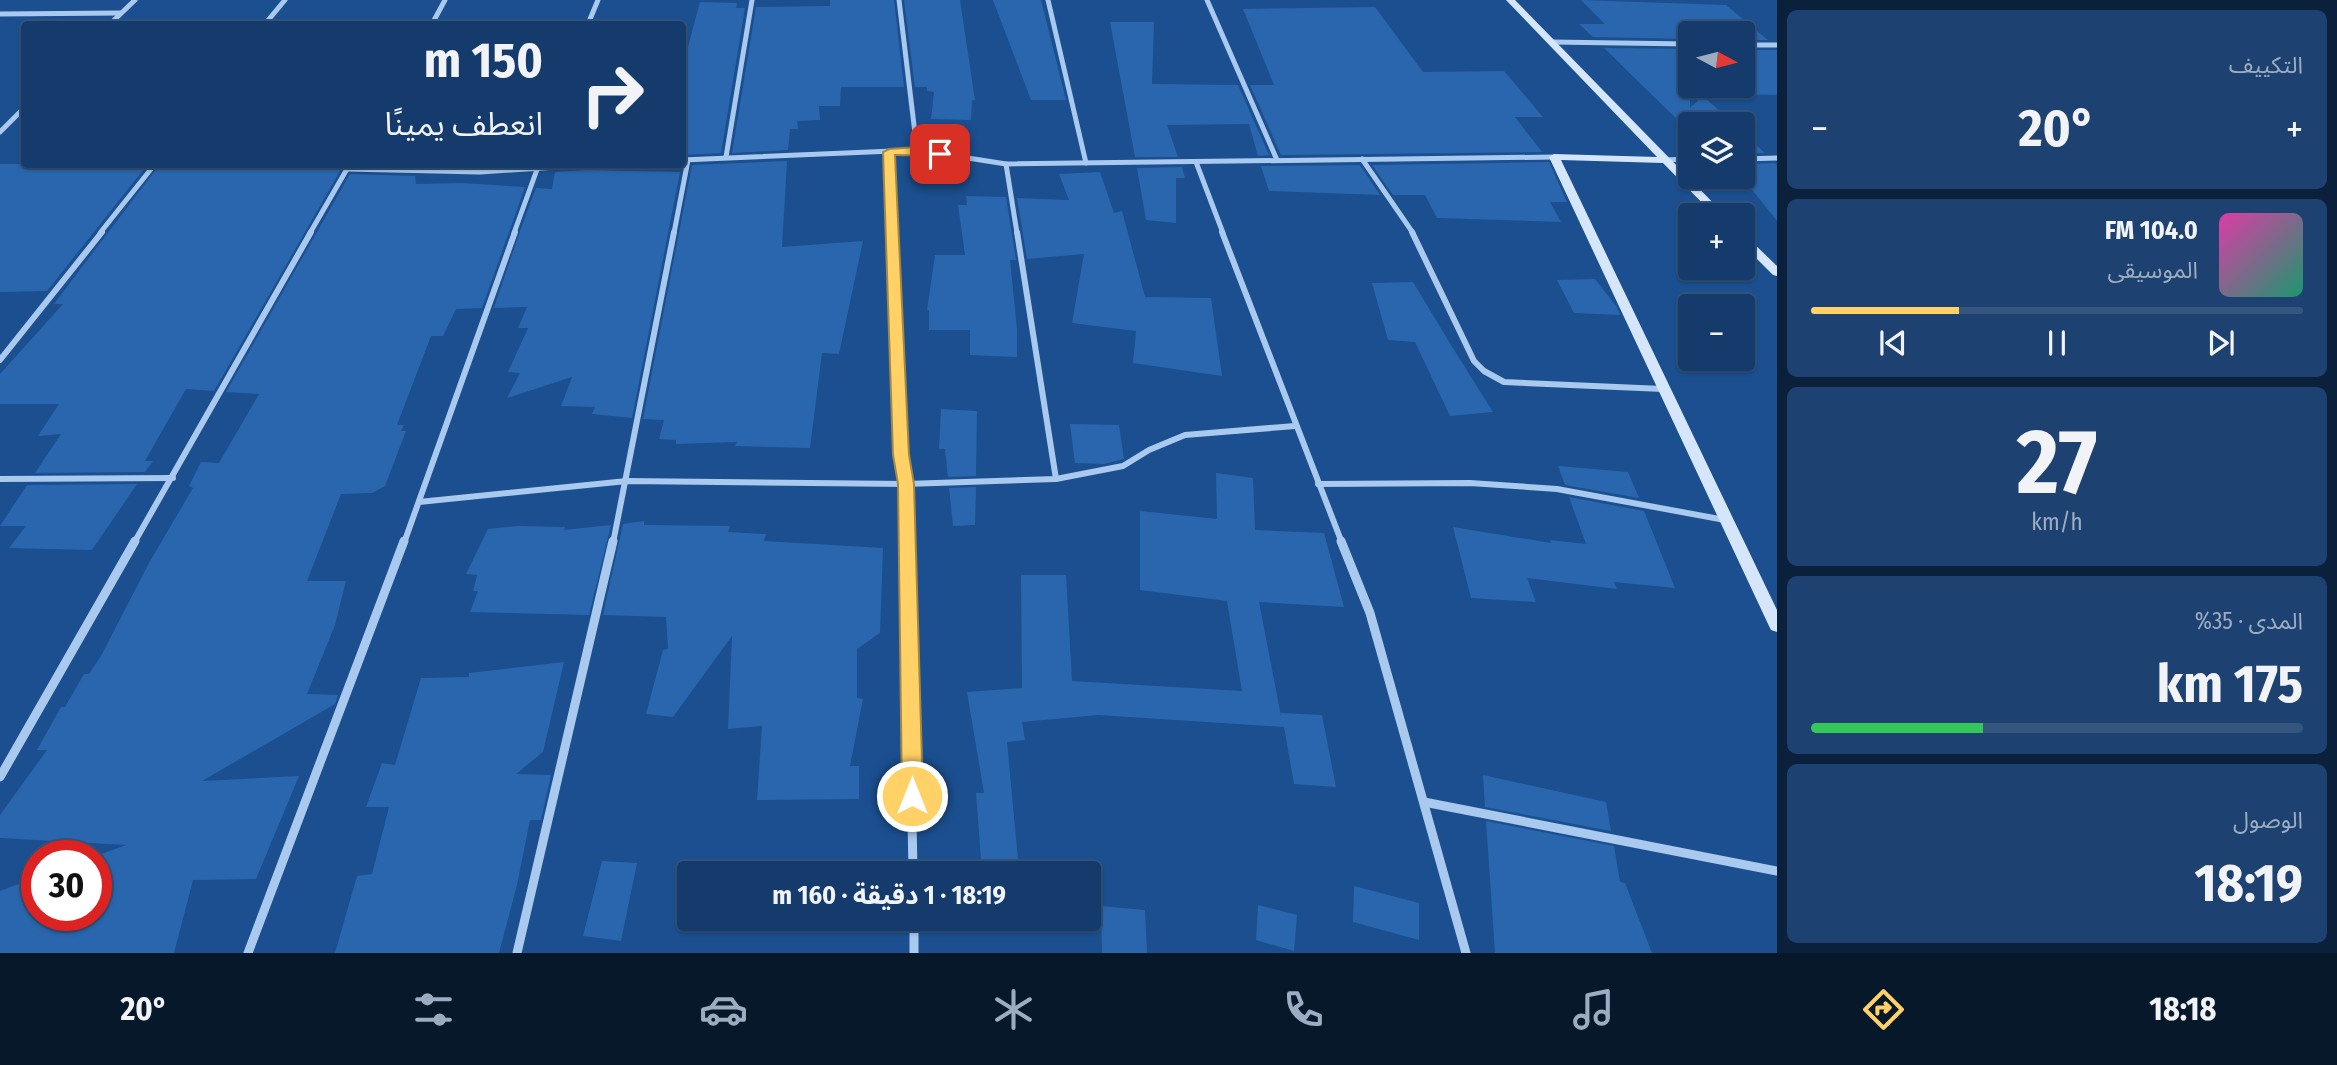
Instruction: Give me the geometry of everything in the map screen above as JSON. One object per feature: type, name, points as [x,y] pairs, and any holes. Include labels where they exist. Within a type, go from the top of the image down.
[{"type":"street","points":[[113,21],[135,0]]},
{"type":"street","points":[[268,21],[285,0]]},
{"type":"street","points":[[434,21],[446,0]]},
{"type":"street","points":[[589,21],[598,0]]},
{"type":"street","points":[[726,157],[752,0]]},
{"type":"street","points":[[899,0],[917,150]]},
{"type":"street","points":[[1048,0],[1086,163]]},
{"type":"street","points":[[1207,0],[1277,160]]},
{"type":"street","points":[[1510,0],[1708,203]]},
{"type":"street","points":[[0,14],[120,13]]},
{"type":"street","points":[[1551,42],[1678,44]]},
{"type":"street","points":[[1755,45],[1777,45]]},
{"type":"street","points":[[0,132],[21,111]]},
{"type":"street","points":[[686,160],[917,150],[1006,164],[1554,157],[1678,159]]},
{"type":"street","points":[[889,152],[901,455],[906,484],[913,861]]},
{"type":"street","points":[[1554,157],[1777,626]]},
{"type":"street","points":[[1755,159],[1777,158]]},
{"type":"street","points":[[1362,159],[1417,239],[1474,361],[1484,371],[1504,382],[1663,389]]},
{"type":"street","points":[[1196,162],[1295,426],[1370,613],[1466,953]]},
{"type":"street","points":[[1006,164],[1056,479]]},
{"type":"street","points":[[0,360],[152,168]]},
{"type":"street","points":[[0,777],[349,168]]},
{"type":"street","points":[[376,168],[480,172],[519,168]]},
{"type":"street","points":[[248,953],[418,502],[537,168]]},
{"type":"street","points":[[517,953],[627,481],[684,168]]},
{"type":"street","points":[[1755,251],[1777,274]]},
{"type":"street","points":[[418,502],[627,481],[906,484],[1056,479],[1123,467],[1149,450],[1185,435],[1295,426]]},
{"type":"street","points":[[0,479],[173,478]]},
{"type":"street","points":[[1318,484],[1470,483],[1557,489],[1726,520]]},
{"type":"street","points":[[1424,802],[1777,871]]},
{"type":"street","points":[[914,931],[914,953]]},
{"type":"building","points":[[830,0],[894,0],[904,87],[841,87],[840,106],[819,106],[820,120],[797,121],[798,129],[790,129],[788,150],[732,153],[756,7],[830,6]]},
{"type":"building","points":[[904,0],[960,0],[975,100],[972,100],[971,120],[931,119],[934,92],[927,91],[927,87],[915,87]]},
{"type":"building","points":[[993,0],[1041,0],[1066,100],[1031,100]]},
{"type":"building","points":[[1581,0],[1726,5],[1745,21],[1678,21],[1678,39],[1593,37],[1579,24],[1605,24]]},
{"type":"building","points":[[700,2],[737,3],[736,8],[745,8],[721,153],[686,155],[686,54]]},
{"type":"building","points":[[1375,7],[1423,72],[1504,71],[1543,117],[1515,117],[1542,152],[1281,155],[1250,85],[1274,85],[1243,9]]},
{"type":"building","points":[[1110,22],[1154,22],[1152,84],[1238,85],[1269,155],[1258,156],[1249,124],[1167,125],[1178,157],[1135,157]]},
{"type":"building","points":[[1755,29],[1768,40],[1755,40]]},
{"type":"building","points":[[1604,48],[1678,49],[1678,98],[1690,98],[1690,108],[1701,98],[1705,98],[1721,112],[1678,112],[1678,120]]},
{"type":"building","points":[[1755,50],[1777,50],[1777,95],[1755,94]]},
{"type":"building","points":[[1755,144],[1765,153],[1755,153]]},
{"type":"building","points":[[787,161],[782,247],[863,241],[839,354],[822,353],[810,448],[735,446],[737,442],[676,444],[676,440],[659,439],[664,420],[643,419],[692,165]]},
{"type":"building","points":[[1549,162],[1567,202],[1550,202],[1561,222],[1437,218],[1425,195],[1393,195],[1372,165]]},
{"type":"building","points":[[0,164],[21,164],[21,168],[145,168],[47,291],[0,292]]},
{"type":"building","points":[[1755,164],[1777,165],[1777,221],[1752,189],[1755,189]]},
{"type":"building","points":[[1360,165],[1380,195],[1269,191],[1261,166]]},
{"type":"building","points":[[1182,167],[1185,178],[1176,178],[1176,223],[1146,220],[1137,168]]},
{"type":"building","points":[[157,168],[342,168],[214,391],[186,389],[145,461],[153,461],[145,472],[35,473],[61,434],[38,436],[59,404],[0,404],[0,374],[63,304],[54,304]]},
{"type":"building","points":[[555,172],[680,172],[632,418],[592,414],[595,407],[561,406],[572,377],[507,398],[520,373],[508,372],[528,328],[518,328],[527,307],[494,308],[520,231],[536,188],[552,189]]},
{"type":"building","points":[[1100,172],[1114,213],[1122,211],[1145,297],[1211,298],[1222,376],[1133,363],[1136,331],[1072,323],[1084,254],[1027,259],[1017,198],[1069,200],[1059,174]]},
{"type":"building","points":[[350,174],[415,176],[416,184],[462,183],[525,187],[482,308],[456,309],[443,336],[431,336],[397,425],[404,425],[401,431],[406,431],[385,486],[372,493],[341,494],[307,581],[346,581],[335,625],[307,694],[338,695],[335,704],[202,781],[299,776],[256,879],[193,880],[174,953],[0,953],[0,891],[21,883],[21,931],[112,931],[112,850],[126,845],[112,844],[112,840],[0,838],[0,815],[47,750],[37,750],[61,707],[65,707],[84,674],[89,674],[101,656],[149,563],[193,488],[189,486],[201,462],[219,463],[259,394],[226,392]]},
{"type":"building","points":[[966,196],[1006,197],[1016,260],[1010,260],[1017,357],[970,355],[970,330],[929,330],[927,310],[935,255],[965,255],[958,205],[967,205]]},
{"type":"building","points":[[1595,279],[1620,315],[1574,313],[1557,280]]},
{"type":"building","points":[[1413,282],[1493,412],[1450,416],[1415,342],[1388,340],[1372,283]]},
{"type":"building","points":[[941,409],[977,411],[976,476],[948,477],[945,449],[939,449]]},
{"type":"building","points":[[1070,424],[1119,425],[1124,459],[1104,464],[1075,463]]},
{"type":"building","points":[[1558,466],[1628,472],[1639,498],[1565,485]]},
{"type":"building","points":[[1216,473],[1253,478],[1255,530],[1324,533],[1344,607],[1259,602],[1281,716],[1281,713],[1322,715],[1336,787],[1294,784],[1284,727],[1098,715],[1022,722],[1025,740],[1007,742],[1018,859],[981,859],[976,793],[984,793],[967,692],[1022,688],[1021,575],[1066,575],[1072,681],[1242,691],[1227,601],[1140,590],[1140,511],[1217,519]]},
{"type":"building","points":[[137,484],[92,550],[9,548],[26,526],[0,526],[27,485]]},
{"type":"building","points":[[976,487],[975,525],[953,526],[949,488]]},
{"type":"building","points":[[1569,497],[1644,511],[1675,588],[1614,582],[1617,589],[1527,578],[1536,602],[1471,598],[1453,527],[1551,543],[1550,540],[1586,544]]},
{"type":"building","points":[[644,521],[644,525],[730,526],[728,532],[766,534],[764,541],[883,548],[880,633],[857,649],[857,698],[863,699],[850,766],[859,766],[859,799],[757,800],[762,726],[728,729],[732,636],[673,717],[646,714],[663,650],[668,649],[666,617],[603,615],[623,524]]},
{"type":"building","points":[[611,525],[589,615],[470,612],[478,591],[473,591],[477,575],[466,574],[488,529],[518,526],[565,527],[564,530]]},
{"type":"building","points":[[564,662],[543,752],[516,774],[551,775],[541,820],[530,820],[499,953],[335,953],[357,876],[372,874],[389,807],[366,807],[382,763],[395,765],[421,678],[469,677],[469,673]]},
{"type":"building","points":[[1483,775],[1606,802],[1611,831],[1485,807]]},
{"type":"building","points":[[1486,821],[1614,846],[1620,882],[1625,883],[1652,953],[1495,953]]},
{"type":"building","points":[[602,861],[637,863],[621,941],[583,936]]},
{"type":"building","points":[[1354,886],[1419,903],[1419,940],[1353,922]]},
{"type":"building","points":[[1258,905],[1297,915],[1294,951],[1256,940]]},
{"type":"building","points":[[1101,906],[1145,910],[1147,953],[1102,953]]},
{"type":"route","points":[[912,796],[911,614],[906,484],[901,455],[889,152],[917,150],[940,154]]}]
